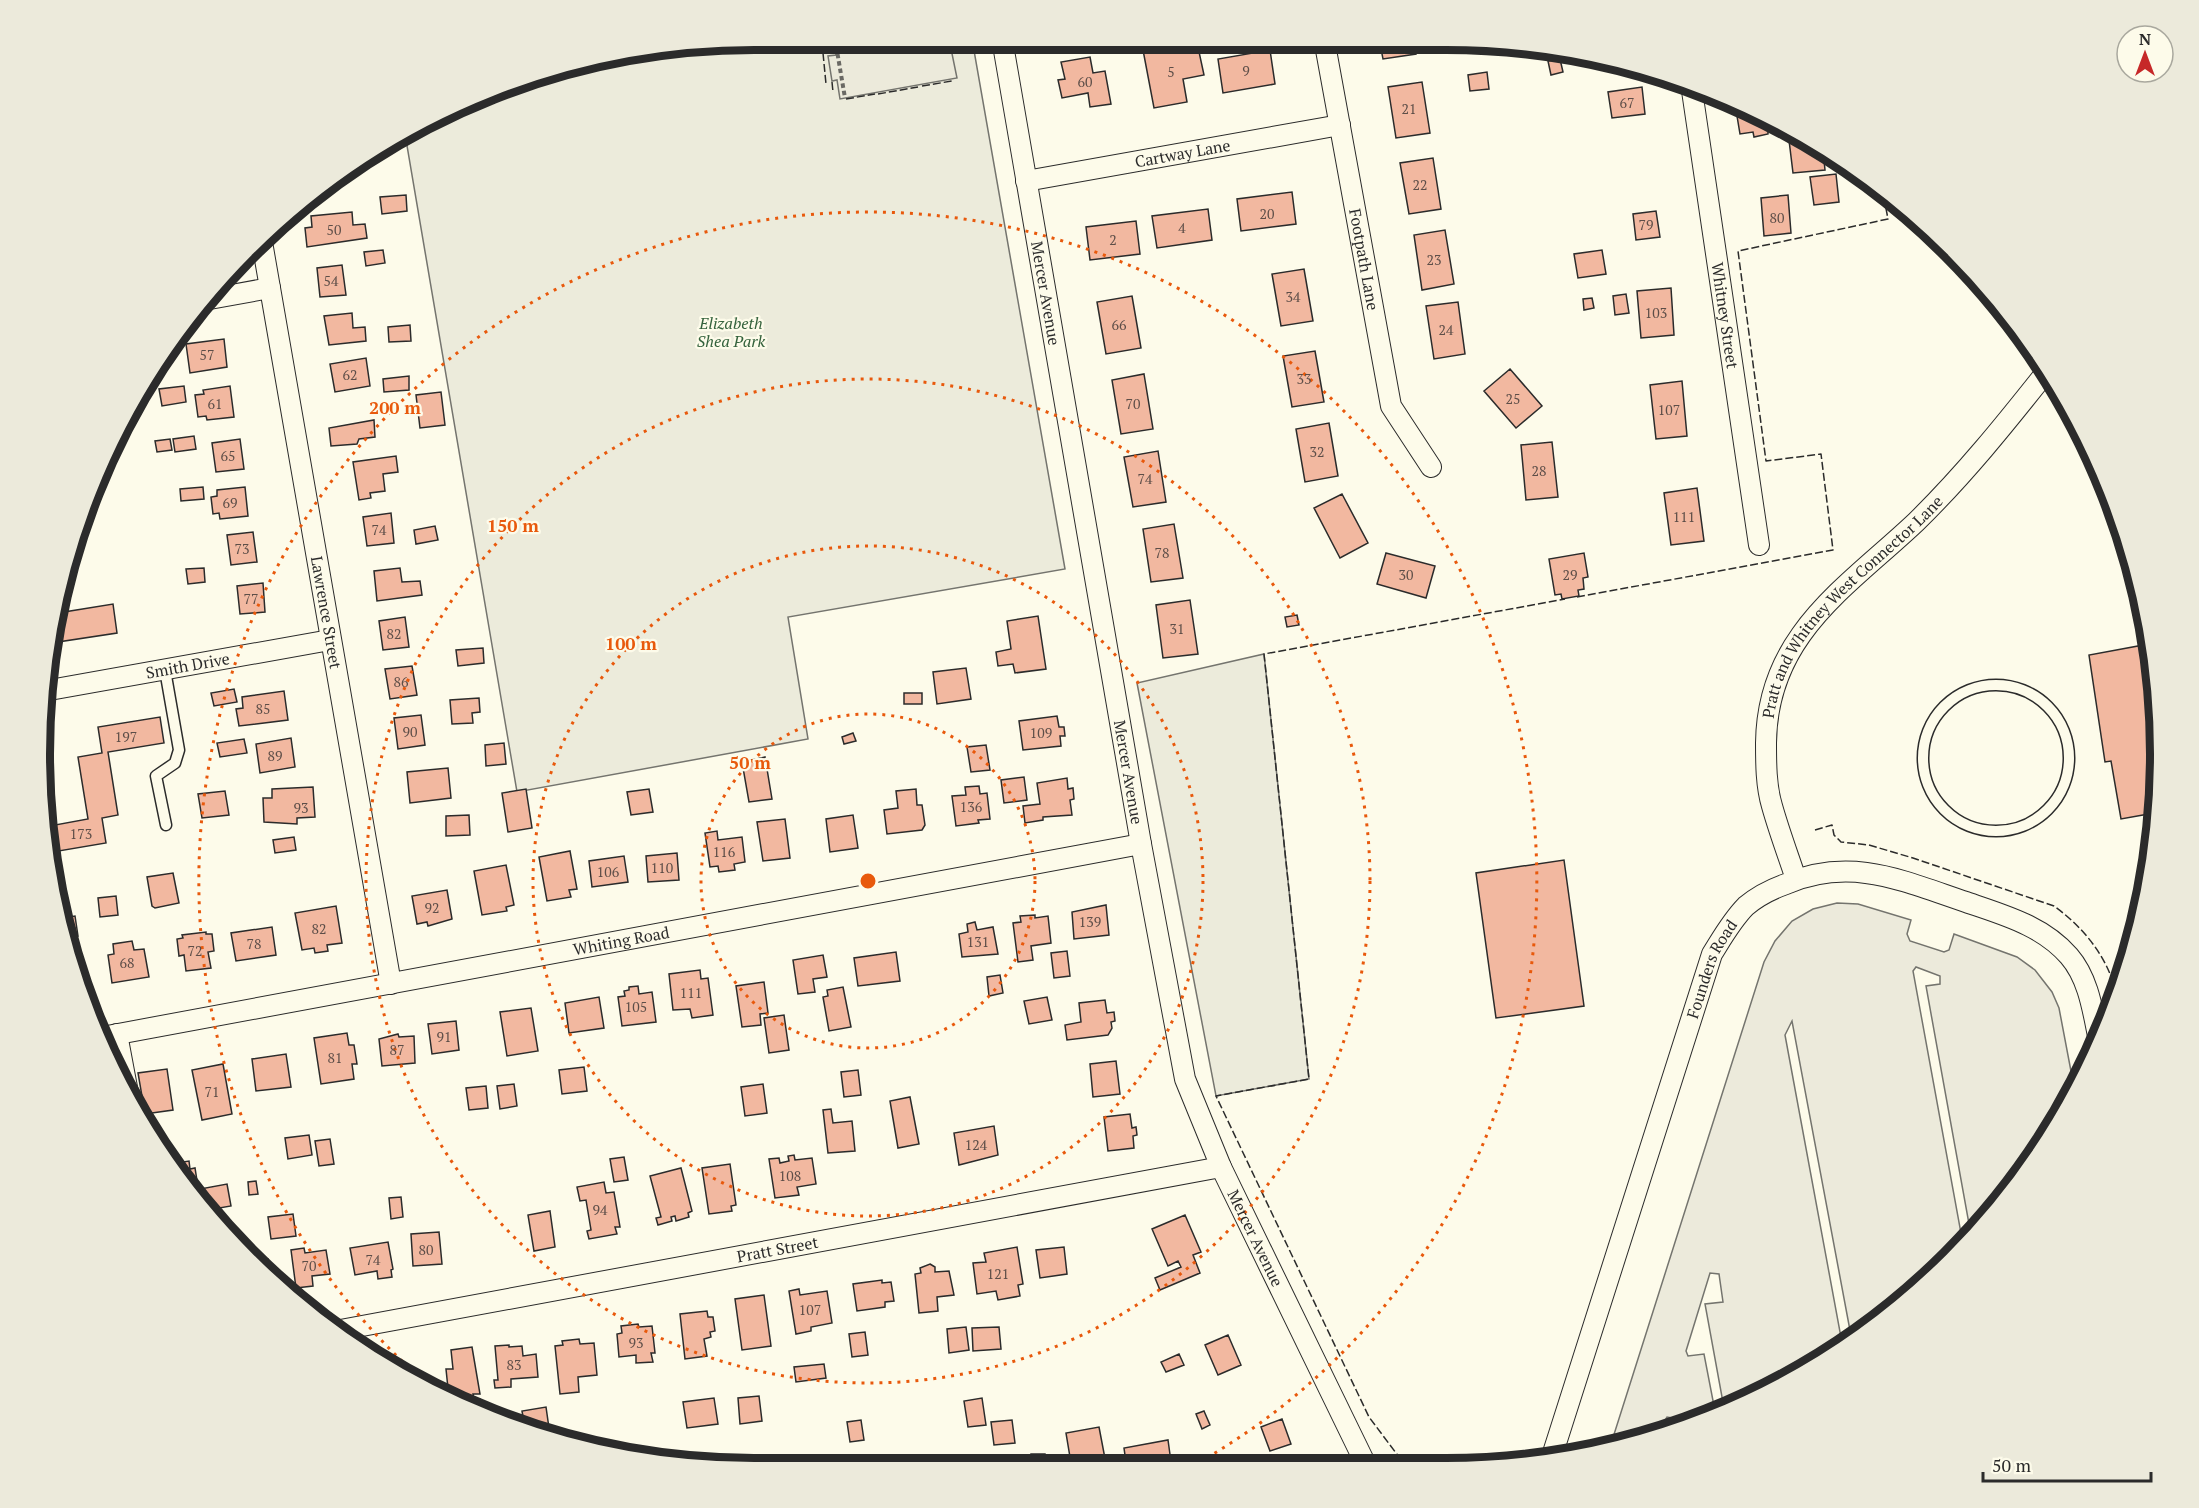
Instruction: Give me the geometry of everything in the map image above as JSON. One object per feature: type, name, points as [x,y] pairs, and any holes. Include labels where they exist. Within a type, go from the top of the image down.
[{"type":"street","name":"Mercer Avenue","points":[[1004,50],[1140,844],[1185,1079],[1221,1167],[1363,1458]]},
{"type":"street","name":"Footpath Lane","points":[[1326,50],[1391,406],[1431,466]]},
{"type":"street","name":"Whitney Street","points":[[1693,95],[1759,545]]},
{"type":"street","name":"Cartway Lane","points":[[1026,181],[1340,125]]},
{"type":"street","name":"Lawrence Street","points":[[263,249],[391,984]]},
{"type":"street","points":[[217,298],[270,288]]},
{"type":"street","name":"Pratt and Whitney West Connector Lane","points":[[1796,879],[1771,804],[1766,762],[1766,729],[1771,699],[1780,669],[1808,623],[1854,575],[1915,523],[1972,465],[2041,379]]},
{"type":"street","name":"Smith Drive","points":[[53,689],[330,640]]},
{"type":"street","name":"Whiting Road","points":[[109,1036],[1140,844]]},
{"type":"street","name":"Founders Road","points":[[1554,1449],[1712,954],[1730,925],[1747,906],[1769,891],[1796,879],[1833,870],[1869,873],[1942,894],[2028,924],[2051,938],[2070,957],[2082,976],[2096,1025]]},
{"type":"street","name":"Pratt Street","points":[[347,1329],[1221,1167]]},
{"type":"lane","points":[[165,670],[179,750],[175,763],[156,776],[166,825]]},
{"type":"lane","points":[[1997,685],[2018,688],[2039,698],[2055,714],[2066,735],[2070,758],[2066,780],[2056,801],[2040,817],[2021,827],[2000,831],[1979,829],[1959,821],[1942,808],[1930,791],[1924,770],[1923,750],[1928,729],[1940,711],[1953,698],[1975,688],[1997,685]]},
{"type":"path","points":[[838,50],[845,98]]},
{"type":"green space","name":"Elizabeth Shea Park","points":[[974,50],[1065,569],[788,617],[808,739],[517,792],[406,142],[484,103],[528,87],[617,63],[708,51]]},
{"type":"green space","points":[[1264,654],[1309,1079],[1216,1096],[1137,683]]},
{"type":"shaded area","points":[[835,50],[951,50],[957,78],[840,99],[837,80],[832,81],[828,56],[836,55]]},
{"type":"shaded area","points":[[1837,903],[1858,904],[1911,920],[1907,934],[1910,941],[1944,952],[1949,950],[1954,934],[2017,957],[2035,970],[2052,992],[2059,1008],[2072,1075],[2031,1145],[2004,1183],[1969,1225],[1926,986],[1940,984],[1940,976],[1916,967],[1913,971],[1961,1233],[1910,1284],[1850,1330],[1792,1021],[1785,1035],[1841,1337],[1757,1386],[1723,1401],[1705,1304],[1723,1302],[1719,1274],[1710,1273],[1686,1351],[1688,1356],[1704,1354],[1714,1405],[1672,1421],[1672,1418],[1667,1417],[1663,1423],[1613,1437],[1764,962],[1775,941],[1792,921],[1813,909]]},
{"type":"building","points":[[1143,50],[1199,50],[1204,75],[1183,79],[1187,102],[1154,108]]},
{"type":"building","points":[[1270,50],[1275,84],[1223,93],[1218,59]]},
{"type":"building","points":[[1381,50],[1415,50],[1416,54],[1383,59]]},
{"type":"building","points":[[1090,57],[1093,73],[1105,71],[1111,104],[1090,107],[1088,93],[1062,98],[1058,80],[1065,79],[1061,62]]},
{"type":"building","points":[[1560,60],[1563,72],[1551,75],[1548,61]]},
{"type":"building","points":[[1487,72],[1489,89],[1470,91],[1468,75]]},
{"type":"building","points":[[1422,82],[1430,133],[1396,138],[1388,87]]},
{"type":"building","points":[[1642,87],[1645,114],[1612,118],[1608,92]]},
{"type":"building","points":[[1736,113],[1768,128],[1768,134],[1754,137],[1753,132],[1740,134]]},
{"type":"building","points":[[1789,140],[1824,161],[1825,170],[1793,173]]},
{"type":"building","points":[[1433,158],[1441,209],[1409,214],[1400,163]]},
{"type":"building","points":[[1836,174],[1839,202],[1814,205],[1810,177]]},
{"type":"building","points":[[1292,192],[1296,224],[1241,231],[1237,199]]},
{"type":"building","points":[[406,195],[407,211],[382,214],[380,197]]},
{"type":"building","points":[[1788,195],[1791,233],[1764,236],[1761,198]]},
{"type":"building","points":[[1208,209],[1212,240],[1157,248],[1152,216]]},
{"type":"building","points":[[1656,211],[1660,237],[1636,240],[1633,214]]},
{"type":"building","points":[[352,212],[353,225],[365,224],[367,238],[307,247],[305,228],[312,227],[311,216]]},
{"type":"building","points":[[1136,221],[1140,254],[1090,260],[1086,227]]},
{"type":"building","points":[[1445,230],[1454,284],[1422,290],[1414,235]]},
{"type":"building","points":[[383,250],[385,263],[366,266],[364,252]]},
{"type":"building","points":[[1602,250],[1606,274],[1578,278],[1574,254]]},
{"type":"building","points":[[342,265],[346,295],[320,297],[317,268]]},
{"type":"building","points":[[1304,269],[1313,321],[1281,326],[1272,274]]},
{"type":"building","points":[[1671,288],[1674,335],[1641,338],[1637,291]]},
{"type":"building","points":[[1626,294],[1629,313],[1615,315],[1613,296]]},
{"type":"building","points":[[1132,296],[1141,348],[1106,354],[1097,302]]},
{"type":"building","points":[[1592,298],[1594,308],[1584,310],[1583,299]]},
{"type":"building","points":[[1458,302],[1465,354],[1434,359],[1426,306]]},
{"type":"building","points":[[352,313],[353,328],[365,327],[366,341],[329,345],[324,316]]},
{"type":"building","points":[[410,325],[411,341],[389,342],[388,327]]},
{"type":"building","points":[[224,339],[227,367],[190,373],[186,344]]},
{"type":"building","points":[[1315,351],[1324,402],[1292,407],[1283,356]]},
{"type":"building","points":[[366,358],[370,386],[335,392],[330,364]]},
{"type":"building","points":[[1510,369],[1542,406],[1516,428],[1484,391]]},
{"type":"building","points":[[1144,374],[1153,429],[1121,434],[1112,380]]},
{"type":"building","points":[[409,376],[409,390],[384,392],[383,379]]},
{"type":"building","points":[[1682,381],[1687,436],[1656,439],[1650,385]]},
{"type":"building","points":[[184,386],[186,402],[162,406],[159,389]]},
{"type":"building","points":[[230,386],[234,417],[207,420],[206,416],[198,417],[195,395],[204,394],[203,390]]},
{"type":"building","points":[[441,392],[445,425],[420,428],[416,395]]},
{"type":"building","points":[[374,420],[375,437],[359,439],[357,444],[331,446],[329,428]]},
{"type":"building","points":[[1329,423],[1338,476],[1305,482],[1296,429]]},
{"type":"building","points":[[194,436],[196,449],[175,452],[173,439]]},
{"type":"building","points":[[170,439],[172,450],[157,452],[155,441]]},
{"type":"building","points":[[240,439],[244,469],[216,472],[212,443]]},
{"type":"building","points":[[1552,442],[1558,497],[1526,500],[1521,445]]},
{"type":"building","points":[[1158,451],[1166,502],[1133,507],[1124,457]]},
{"type":"building","points":[[396,456],[398,472],[383,474],[385,491],[370,493],[371,498],[359,500],[353,462]]},
{"type":"building","points":[[203,487],[204,499],[181,501],[180,489]]},
{"type":"building","points":[[245,487],[248,516],[220,519],[219,513],[213,514],[211,497],[217,496],[217,490]]},
{"type":"building","points":[[1697,488],[1704,541],[1671,545],[1664,493]]},
{"type":"building","points":[[1342,494],[1368,543],[1340,558],[1314,508]]},
{"type":"building","points":[[391,513],[394,543],[367,546],[363,517]]},
{"type":"building","points":[[1174,524],[1183,578],[1151,582],[1143,529]]},
{"type":"building","points":[[435,526],[438,540],[416,544],[414,530]]},
{"type":"building","points":[[253,532],[257,562],[231,565],[227,535]]},
{"type":"building","points":[[1386,553],[1435,566],[1426,598],[1377,584]]},
{"type":"building","points":[[1584,553],[1588,577],[1583,578],[1584,589],[1578,590],[1579,596],[1562,599],[1561,594],[1555,595],[1549,559]]},
{"type":"building","points":[[204,568],[205,582],[188,584],[186,569]]},
{"type":"building","points":[[400,568],[402,582],[420,581],[422,595],[377,601],[374,571]]},
{"type":"building","points":[[263,583],[265,612],[240,614],[237,586]]},
{"type":"building","points":[[1190,600],[1198,654],[1163,658],[1156,605]]},
{"type":"building","points":[[113,604],[117,633],[59,642],[64,612]]},
{"type":"building","points":[[1297,615],[1299,625],[1287,627],[1285,617]]},
{"type":"building","points":[[1038,616],[1046,669],[1015,673],[1013,664],[998,666],[996,652],[1011,649],[1007,621]]},
{"type":"building","points":[[405,617],[409,647],[383,650],[379,621]]},
{"type":"building","points":[[2140,646],[2148,708],[2150,754],[2146,814],[2121,819],[2111,761],[2105,762],[2089,655]]},
{"type":"building","points":[[483,648],[484,663],[458,666],[456,650]]},
{"type":"building","points":[[412,666],[417,695],[390,699],[385,669]]},
{"type":"building","points":[[966,668],[971,699],[937,704],[933,672]]},
{"type":"building","points":[[234,689],[237,702],[214,706],[211,693]]},
{"type":"building","points":[[284,691],[288,720],[239,726],[236,709],[243,708],[242,697]]},
{"type":"building","points":[[904,693],[922,693],[922,704],[904,704]]},
{"type":"building","points":[[479,698],[480,712],[472,713],[473,723],[452,724],[450,700]]},
{"type":"building","points":[[421,715],[425,745],[398,749],[394,718]]},
{"type":"building","points":[[1057,716],[1059,727],[1064,727],[1065,736],[1060,736],[1061,746],[1023,750],[1019,721]]},
{"type":"building","points":[[160,717],[164,743],[108,752],[118,815],[102,818],[106,843],[57,851],[54,825],[88,819],[78,757],[102,753],[98,727]]},
{"type":"building","points":[[853,733],[856,741],[844,744],[842,737]]},
{"type":"building","points":[[291,738],[295,767],[260,773],[256,744]]},
{"type":"building","points":[[244,739],[247,753],[220,757],[217,743]]},
{"type":"building","points":[[504,743],[506,764],[486,766],[485,745]]},
{"type":"building","points":[[986,745],[990,770],[971,772],[967,747]]},
{"type":"building","points":[[765,757],[772,799],[749,802],[742,762]]},
{"type":"building","points":[[448,768],[451,798],[410,803],[407,772]]},
{"type":"building","points":[[1024,777],[1027,800],[1004,803],[1001,780]]},
{"type":"building","points":[[1067,778],[1068,789],[1073,788],[1074,799],[1070,800],[1072,815],[1043,817],[1043,820],[1025,823],[1023,806],[1040,804],[1037,783]]},
{"type":"building","points":[[979,786],[980,794],[987,793],[990,819],[956,826],[952,796],[966,795],[965,787]]},
{"type":"building","points":[[313,787],[315,817],[297,818],[297,824],[264,822],[263,798],[272,798],[272,789]]},
{"type":"building","points":[[526,789],[532,828],[508,832],[502,793]]},
{"type":"building","points":[[649,789],[653,812],[631,815],[627,792]]},
{"type":"building","points":[[916,789],[917,805],[922,805],[925,825],[922,830],[887,834],[884,810],[898,808],[896,791]]},
{"type":"building","points":[[225,791],[229,815],[202,818],[198,794]]},
{"type":"building","points":[[469,815],[470,835],[446,836],[446,816]]},
{"type":"building","points":[[853,815],[858,848],[830,852],[826,819]]},
{"type":"building","points":[[785,819],[790,858],[763,861],[757,822]]},
{"type":"building","points":[[717,831],[718,840],[742,837],[745,862],[734,864],[735,870],[719,872],[718,866],[710,867],[705,833]]},
{"type":"building","points":[[294,837],[296,850],[275,853],[273,840]]},
{"type":"building","points":[[570,851],[577,889],[569,890],[571,897],[547,901],[539,857]]},
{"type":"building","points":[[677,853],[679,880],[648,882],[646,856]]},
{"type":"building","points":[[624,856],[628,882],[592,887],[589,861]]},
{"type":"building","points":[[1564,860],[1584,1006],[1496,1018],[1476,873]]},
{"type":"building","points":[[506,865],[514,905],[506,907],[507,911],[482,915],[474,871]]},
{"type":"building","points":[[173,873],[179,903],[155,908],[152,906],[147,877]]},
{"type":"building","points":[[447,890],[452,919],[428,926],[427,922],[417,924],[412,896]]},
{"type":"building","points":[[116,896],[118,915],[100,917],[98,898]]},
{"type":"building","points":[[1106,905],[1109,935],[1074,939],[1072,912]]},
{"type":"building","points":[[336,906],[342,943],[327,945],[328,951],[315,953],[314,948],[302,950],[295,913]]},
{"type":"building","points":[[1035,915],[1035,918],[1048,916],[1051,943],[1031,946],[1033,960],[1018,962],[1013,923],[1021,922],[1020,916]]},
{"type":"building","points":[[75,916],[78,936],[74,936],[69,917]]},
{"type":"building","points":[[975,922],[977,930],[993,927],[998,954],[962,957],[959,934],[968,932],[967,924]]},
{"type":"building","points":[[272,927],[276,955],[236,961],[231,933]]},
{"type":"building","points":[[206,932],[206,934],[212,934],[214,951],[208,952],[211,968],[186,971],[184,955],[179,956],[177,939],[183,938],[182,935]]},
{"type":"building","points":[[132,941],[134,950],[144,949],[149,977],[112,983],[108,955],[114,954],[113,944]]},
{"type":"building","points":[[1067,951],[1070,976],[1054,978],[1051,953]]},
{"type":"building","points":[[896,952],[900,981],[858,986],[854,958]]},
{"type":"building","points":[[823,955],[827,977],[813,979],[815,992],[798,994],[793,960]]},
{"type":"building","points":[[700,970],[701,979],[708,978],[713,1015],[692,1018],[690,1009],[673,1010],[669,974]]},
{"type":"building","points":[[1000,975],[1003,993],[989,996],[987,977]]},
{"type":"building","points":[[764,982],[768,1013],[760,1014],[761,1025],[742,1027],[736,986]]},
{"type":"building","points":[[638,986],[639,994],[652,992],[656,1022],[622,1026],[618,997],[625,996],[624,991],[629,990],[629,987]]},
{"type":"building","points":[[843,987],[851,1027],[829,1031],[823,997],[828,996],[827,990]]},
{"type":"building","points":[[599,997],[604,1028],[569,1033],[565,1003]]},
{"type":"building","points":[[1047,997],[1052,1020],[1029,1024],[1024,1001]]},
{"type":"building","points":[[1105,1000],[1107,1013],[1114,1012],[1115,1021],[1111,1022],[1112,1028],[1108,1035],[1067,1040],[1065,1025],[1081,1022],[1079,1003]]},
{"type":"building","points":[[531,1008],[538,1051],[507,1056],[500,1012]]},
{"type":"building","points":[[784,1015],[789,1050],[769,1053],[764,1018]]},
{"type":"building","points":[[456,1021],[459,1050],[432,1054],[428,1024]]},
{"type":"building","points":[[347,1033],[349,1045],[354,1045],[357,1064],[352,1064],[354,1079],[321,1084],[314,1038]]},
{"type":"building","points":[[398,1034],[399,1037],[414,1036],[415,1063],[382,1066],[379,1039]]},
{"type":"building","points":[[286,1054],[291,1087],[256,1091],[252,1059]]},
{"type":"building","points":[[1116,1061],[1120,1094],[1093,1097],[1090,1064]]},
{"type":"building","points":[[223,1064],[232,1114],[202,1120],[192,1070]]},
{"type":"building","points":[[584,1067],[587,1091],[562,1094],[559,1070]]},
{"type":"building","points":[[167,1069],[173,1110],[149,1113],[143,1105],[138,1073]]},
{"type":"building","points":[[858,1070],[861,1095],[844,1097],[841,1072]]},
{"type":"building","points":[[514,1084],[517,1106],[500,1109],[497,1086]]},
{"type":"building","points":[[763,1084],[767,1113],[745,1116],[741,1087]]},
{"type":"building","points":[[486,1086],[488,1108],[469,1110],[466,1088]]},
{"type":"building","points":[[910,1097],[919,1144],[898,1148],[890,1101]]},
{"type":"building","points":[[831,1109],[833,1123],[852,1121],[855,1151],[828,1153],[823,1110]]},
{"type":"building","points":[[1130,1114],[1132,1128],[1136,1127],[1137,1135],[1133,1136],[1134,1148],[1108,1151],[1104,1117]]},
{"type":"building","points":[[994,1126],[998,1155],[959,1165],[954,1133]]},
{"type":"building","points":[[309,1135],[312,1155],[288,1159],[285,1138]]},
{"type":"building","points":[[330,1139],[334,1164],[319,1166],[315,1141]]},
{"type":"building","points":[[794,1155],[795,1160],[812,1158],[816,1184],[797,1187],[799,1195],[775,1198],[769,1159],[779,1158],[780,1163],[789,1161],[788,1156]]},
{"type":"building","points":[[624,1157],[628,1180],[614,1182],[610,1159]]},
{"type":"building","points":[[189,1161],[190,1169],[195,1168],[198,1187],[195,1183],[180,1162]]},
{"type":"building","points":[[730,1164],[736,1205],[731,1206],[732,1211],[709,1214],[702,1168]]},
{"type":"building","points":[[681,1168],[692,1211],[688,1213],[689,1217],[676,1221],[675,1216],[671,1217],[672,1221],[658,1225],[656,1218],[661,1217],[650,1176]]},
{"type":"building","points":[[256,1181],[258,1194],[249,1195],[248,1182]]},
{"type":"building","points":[[604,1182],[606,1193],[614,1192],[620,1227],[615,1227],[617,1234],[589,1239],[587,1231],[591,1230],[586,1200],[580,1201],[577,1187]]},
{"type":"building","points":[[227,1184],[231,1206],[216,1209],[200,1189]]},
{"type":"building","points":[[401,1197],[403,1217],[391,1219],[389,1198]]},
{"type":"building","points":[[550,1211],[555,1247],[534,1251],[528,1215]]},
{"type":"building","points":[[293,1214],[296,1236],[271,1239],[268,1217]]},
{"type":"building","points":[[1185,1215],[1201,1252],[1193,1255],[1200,1273],[1160,1290],[1155,1278],[1181,1267],[1178,1261],[1168,1266],[1152,1229]]},
{"type":"building","points":[[439,1232],[442,1264],[413,1266],[411,1234]]},
{"type":"building","points":[[388,1242],[393,1269],[391,1270],[392,1277],[378,1279],[377,1271],[355,1275],[350,1248]]},
{"type":"building","points":[[1017,1247],[1023,1284],[1018,1285],[1020,1296],[998,1300],[996,1291],[977,1294],[973,1263],[986,1262],[984,1253]]},
{"type":"building","points":[[1064,1247],[1067,1274],[1040,1278],[1036,1250]]},
{"type":"building","points":[[304,1248],[305,1253],[326,1250],[330,1274],[312,1276],[313,1286],[296,1288],[291,1250]]},
{"type":"building","points":[[930,1264],[935,1267],[935,1272],[949,1271],[954,1295],[937,1297],[938,1311],[919,1313],[915,1274],[921,1273],[920,1268]]},
{"type":"building","points":[[882,1280],[882,1283],[891,1282],[894,1301],[885,1302],[885,1307],[857,1311],[853,1284]]},
{"type":"building","points":[[799,1289],[800,1295],[827,1291],[832,1323],[811,1327],[811,1331],[796,1334],[789,1291]]},
{"type":"building","points":[[764,1295],[771,1346],[742,1350],[735,1299]]},
{"type":"building","points":[[707,1311],[708,1317],[713,1317],[715,1331],[710,1332],[711,1337],[704,1339],[707,1356],[685,1359],[680,1314]]},
{"type":"building","points":[[638,1324],[639,1327],[652,1326],[655,1353],[651,1353],[653,1362],[636,1363],[636,1355],[619,1357],[617,1334],[622,1333],[621,1326]]},
{"type":"building","points":[[966,1327],[969,1350],[949,1353],[947,1329]]},
{"type":"building","points":[[999,1327],[1001,1349],[973,1351],[972,1328]]},
{"type":"building","points":[[865,1332],[868,1355],[852,1357],[849,1334]]},
{"type":"building","points":[[1228,1335],[1241,1365],[1218,1375],[1205,1345]]},
{"type":"building","points":[[579,1339],[580,1344],[594,1343],[597,1375],[578,1377],[579,1392],[560,1394],[555,1346],[563,1345],[562,1341]]},
{"type":"building","points":[[509,1345],[509,1347],[522,1346],[523,1356],[536,1354],[538,1377],[511,1379],[511,1387],[495,1388],[494,1380],[498,1380],[495,1346]]},
{"type":"building","points":[[472,1347],[480,1394],[473,1394],[474,1400],[480,1399],[481,1403],[448,1389],[446,1369],[453,1369],[451,1350]]},
{"type":"building","points":[[1179,1354],[1184,1365],[1166,1372],[1161,1362]]},
{"type":"building","points":[[824,1364],[826,1378],[796,1382],[794,1367]]},
{"type":"building","points":[[759,1396],[762,1421],[740,1424],[738,1398]]},
{"type":"building","points":[[714,1398],[718,1424],[687,1428],[683,1402]]},
{"type":"building","points":[[982,1398],[986,1425],[968,1427],[964,1401]]},
{"type":"building","points":[[546,1407],[549,1427],[523,1419],[522,1411]]},
{"type":"building","points":[[1204,1411],[1210,1425],[1202,1429],[1196,1414]]},
{"type":"building","points":[[1282,1419],[1291,1444],[1270,1451],[1261,1427]]},
{"type":"building","points":[[861,1420],[864,1440],[850,1442],[847,1422]]},
{"type":"building","points":[[1012,1420],[1015,1443],[994,1445],[991,1422]]},
{"type":"building","points":[[1099,1427],[1105,1458],[1070,1458],[1066,1433]]},
{"type":"building","points":[[1168,1440],[1170,1458],[1125,1458],[1124,1448]]},
{"type":"building","points":[[1031,1454],[1045,1454],[1045,1458],[1031,1458]]},
{"type":"fence","points":[[823,53],[826,84]]},
{"type":"fence","points":[[922,86],[952,81]]},
{"type":"fence","points":[[832,82],[833,92]]},
{"type":"fence","points":[[878,94],[918,87]]},
{"type":"fence","points":[[846,99],[875,94]]},
{"type":"fence","points":[[1577,597],[1833,550],[1821,454],[1766,461],[1738,251],[1888,219],[1885,204]]},
{"type":"fence","points":[[1400,1458],[1369,1417],[1216,1096],[1309,1079],[1264,654],[1565,599]]},
{"type":"fence","points":[[1815,830],[1832,825],[1834,835],[1841,842],[1869,845],[1913,858],[2054,906],[2075,923],[2093,944],[2101,955],[2112,980]]}]
